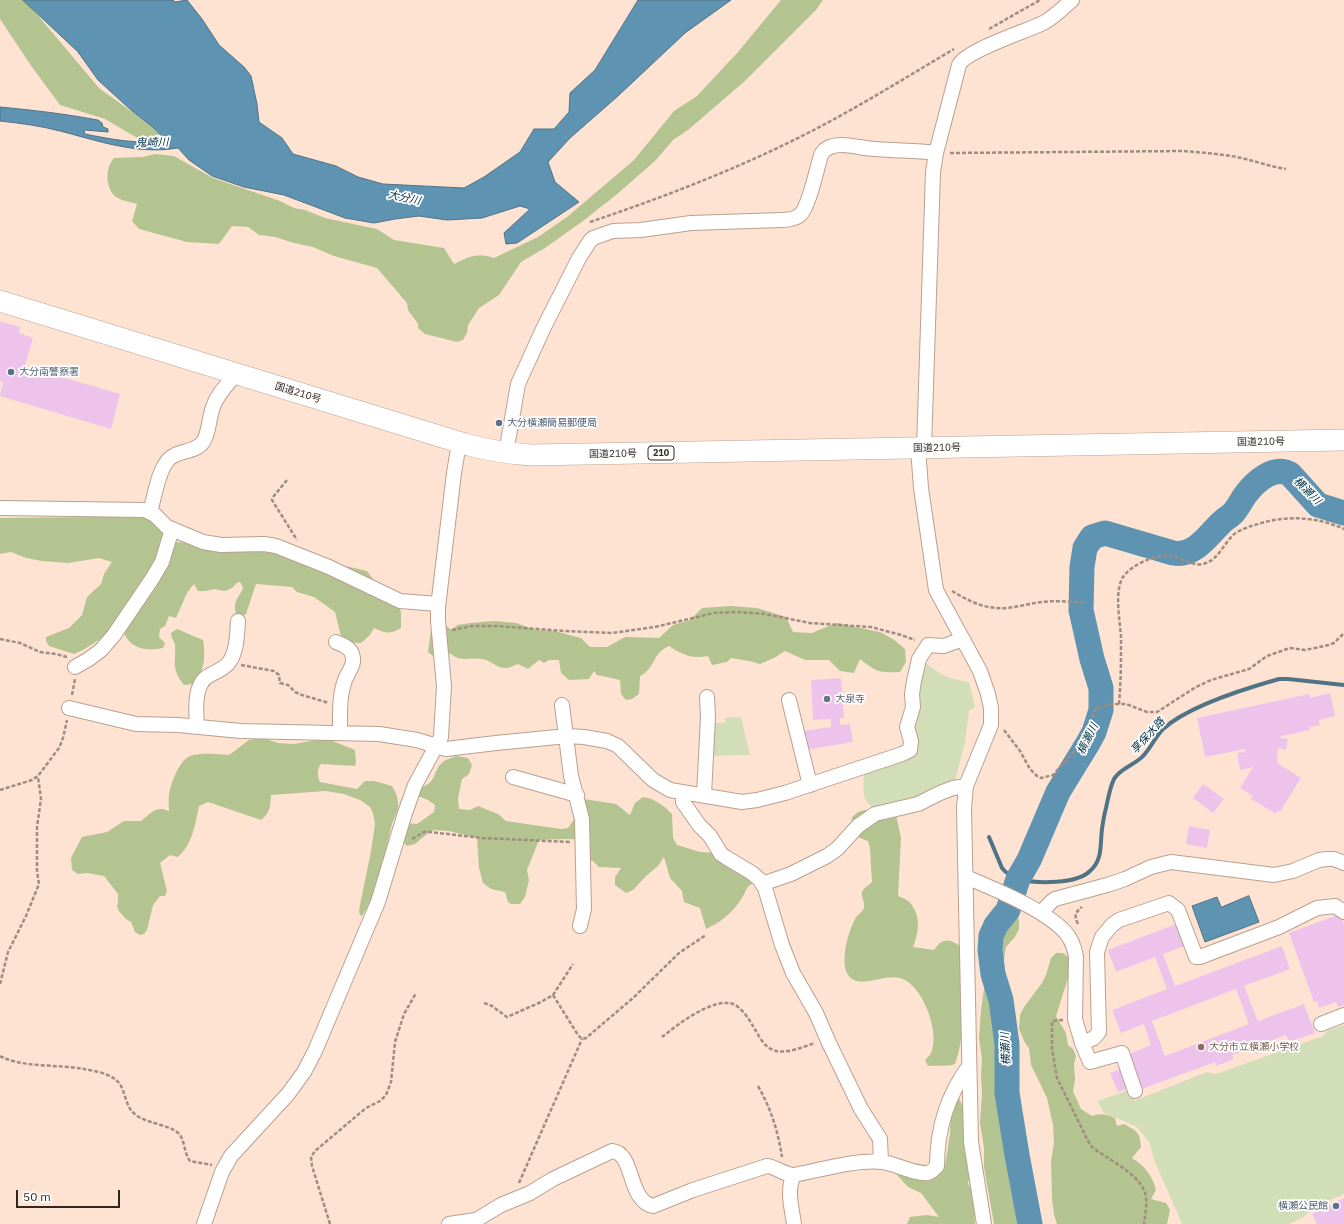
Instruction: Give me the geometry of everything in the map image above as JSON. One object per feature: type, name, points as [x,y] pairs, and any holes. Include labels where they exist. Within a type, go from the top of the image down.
[{"type":"highway","name":"国道210号","points":[[0,301],[459,442],[506,453],[532,455],[1344,440]]},
{"type":"street","points":[[984,1224],[983,1208],[971,1142],[964,808],[966,786],[991,725],[991,708],[980,671],[940,598],[934,582],[921,488],[921,448],[933,172],[936,153],[961,61],[1002,40],[1044,22],[1054,16],[1072,0]]},
{"type":"street","points":[[506,453],[518,384],[544,327],[579,258],[593,238],[616,230],[641,230],[691,223],[781,220],[793,218],[800,215],[808,200],[820,155],[827,148],[842,145],[878,150],[936,153]]},
{"type":"street","points":[[150,512],[163,467],[173,456],[198,447],[204,441],[213,406],[236,374]]},
{"type":"street","points":[[204,1224],[225,1167],[235,1150],[285,1098],[310,1061],[325,1031],[365,935],[385,881],[405,812],[415,785],[437,747],[441,737],[444,686],[438,604],[459,442]]},
{"type":"street","points":[[0,508],[145,510],[150,512],[167,527],[211,544],[264,544],[276,546],[304,557],[400,601],[438,604]]},
{"type":"street","points":[[75,667],[101,650],[114,635],[162,562],[172,529]]},
{"type":"street","points":[[197,727],[197,700],[201,684],[207,676],[226,666],[230,662],[234,650],[238,621]]},
{"type":"street","points":[[69,708],[136,724],[241,731],[379,734],[399,736],[428,743],[437,747],[451,748],[496,742],[567,736],[584,737],[614,743],[653,780],[670,790],[736,802],[750,802],[810,785],[910,750],[911,741],[907,726],[913,707],[912,694],[919,659],[928,645],[944,646],[963,639]]},
{"type":"street","points":[[336,642],[350,650],[353,658],[352,668],[345,678],[343,687],[340,732]]},
{"type":"street","points":[[704,795],[708,717],[707,697]]},
{"type":"street","points":[[789,700],[810,785]]},
{"type":"street","points":[[562,705],[571,776],[577,795],[583,832],[584,909],[580,926]]},
{"type":"street","points":[[513,777],[577,795]]},
{"type":"street","points":[[762,884],[791,874],[827,856],[837,849],[858,826],[875,814],[918,804],[934,795],[953,788],[966,786]]},
{"type":"street","points":[[683,793],[685,805],[710,836],[722,854],[752,873],[760,880],[765,888],[787,961],[799,986],[816,1013],[827,1040],[861,1109],[880,1139],[881,1162]]},
{"type":"street","points":[[1041,913],[1055,899],[1108,885],[1151,867],[1171,862],[1274,875],[1293,871],[1319,860],[1334,859],[1344,862]]},
{"type":"street","points":[[966,876],[1041,913],[1064,931],[1075,950],[1075,1019],[1082,1043],[1090,1062],[1122,1053],[1135,1091]]},
{"type":"street","points":[[1082,1043],[1094,1038],[1099,1032],[1098,946],[1112,925],[1119,920],[1169,903],[1178,910],[1196,957],[1200,957],[1279,927],[1317,908],[1335,906],[1344,912]]},
{"type":"street","points":[[1321,1024],[1344,1015]]},
{"type":"street","points":[[450,1224],[476,1220],[512,1200],[534,1191],[553,1179],[612,1151],[618,1152],[626,1163],[636,1192],[646,1204],[653,1206],[692,1190],[764,1167],[775,1167],[789,1174],[856,1162],[881,1162],[922,1173],[929,1173],[937,1166],[937,1147],[946,1108],[954,1088],[969,1066]]},
{"type":"street","points":[[789,1174],[794,1224]]},
{"type":"path","points":[[986,30],[1040,0]]},
{"type":"path","points":[[590,222],[677,192],[772,151],[842,115],[960,46]]},
{"type":"path","points":[[936,153],[1183,151],[1248,160],[1286,169]]},
{"type":"path","points":[[287,480],[272,500],[294,533],[304,553],[304,557]]},
{"type":"path","points":[[1119,704],[1121,636],[1119,587],[1123,577],[1136,564],[1167,556],[1175,557],[1197,565],[1205,564],[1211,561],[1234,535],[1251,526],[1267,521],[1294,518],[1308,519],[1326,522],[1344,529]]},
{"type":"path","points":[[934,582],[976,604],[989,608],[1014,608],[1042,602],[1086,603]]},
{"type":"path","points":[[439,632],[472,626],[496,626],[566,632],[612,633],[655,627],[714,613],[738,612],[765,614],[810,623],[871,628],[901,635],[928,645]]},
{"type":"path","points":[[991,725],[1001,728],[1007,733],[1034,773],[1041,778],[1046,777],[1057,772],[1075,750],[1087,731],[1096,708],[1106,705],[1129,704],[1147,712],[1157,712],[1196,687],[1211,680],[1249,669],[1267,656],[1290,648],[1308,649],[1329,645],[1334,643],[1344,633]]},
{"type":"path","points":[[0,639],[20,643],[40,652],[65,656],[72,661],[75,667],[76,675],[62,743],[57,752],[38,776],[32,780],[0,790]]},
{"type":"path","points":[[236,665],[274,671],[279,675],[280,683],[288,686],[295,692],[341,706]]},
{"type":"path","points":[[0,984],[8,952],[26,916],[38,887],[37,827],[41,803],[38,776]]},
{"type":"path","points":[[397,841],[408,842],[418,834],[430,832],[482,838],[568,843],[579,838],[583,832]]},
{"type":"path","points":[[512,1200],[582,1039],[586,1038],[633,998],[678,953],[706,935]]},
{"type":"path","points":[[484,1003],[492,1006],[507,1017],[553,995],[573,964]]},
{"type":"path","points":[[330,1224],[312,1166],[311,1157],[315,1151],[366,1108],[380,1101],[386,1095],[391,1082],[395,1042],[404,1014],[416,993]]},
{"type":"path","points":[[553,995],[582,1039]]},
{"type":"path","points":[[662,1037],[701,1011],[716,1004],[729,1003],[737,1006],[744,1013],[765,1045],[772,1050],[789,1050],[827,1040]]},
{"type":"path","points":[[1075,1019],[1052,1021],[1052,1049],[1057,1078],[1092,1147],[1138,1180],[1144,1189],[1146,1194],[1144,1224]]},
{"type":"path","points":[[0,1056],[16,1062],[82,1069],[108,1076],[114,1079],[121,1086],[127,1104],[135,1114],[146,1121],[164,1126],[179,1134],[190,1161],[225,1167]]},
{"type":"path","points":[[758,1086],[775,1122],[789,1174]]},
{"type":"green space","points":[[0,0],[25,0],[99,88],[154,128],[159,133],[156,138],[144,142],[105,119],[60,105],[32,67],[0,19]]},
{"type":"green space","points":[[781,0],[823,0],[816,10],[745,81],[688,130],[673,140],[656,160],[616,195],[545,248],[521,262],[499,295],[479,308],[468,325],[467,333],[463,340],[457,342],[425,334],[418,328],[418,324],[408,310],[407,303],[377,268],[334,256],[313,247],[275,237],[259,235],[248,227],[232,226],[219,244],[187,242],[139,229],[132,221],[137,204],[116,197],[112,193],[108,183],[109,167],[114,158],[142,157],[156,154],[174,156],[213,178],[280,201],[294,208],[305,210],[325,218],[377,229],[394,240],[444,248],[454,264],[469,257],[478,255],[494,258],[538,237],[567,217],[634,160],[674,111],[697,96],[738,52]]},
{"type":"green space","points":[[139,515],[155,521],[165,534],[166,549],[176,542],[268,548],[367,571],[377,584],[394,594],[401,612],[401,628],[388,632],[374,628],[370,635],[361,643],[345,642],[341,636],[335,612],[314,597],[297,592],[292,587],[256,584],[246,614],[241,617],[237,616],[235,605],[243,589],[241,583],[238,582],[232,588],[225,591],[214,589],[198,591],[194,584],[187,593],[176,618],[169,616],[165,626],[160,629],[159,637],[165,643],[163,648],[148,649],[133,645],[125,636],[122,625],[83,650],[74,654],[49,646],[46,641],[46,637],[69,628],[82,615],[87,597],[101,584],[104,574],[112,562],[99,558],[68,563],[26,558],[11,552],[0,554],[0,518]]},
{"type":"green space","points":[[731,606],[757,608],[786,617],[793,632],[812,633],[836,623],[880,632],[893,639],[905,649],[906,662],[900,672],[883,672],[870,667],[860,659],[854,673],[840,671],[829,660],[805,660],[785,651],[760,664],[731,658],[727,662],[712,665],[708,656],[687,656],[669,646],[657,656],[649,669],[640,676],[639,694],[632,699],[626,700],[621,694],[620,680],[597,675],[594,671],[589,679],[569,680],[561,673],[559,660],[549,660],[544,663],[539,660],[528,669],[518,664],[509,668],[503,668],[486,660],[457,658],[447,651],[437,659],[428,652],[431,630],[443,624],[452,630],[457,625],[471,623],[494,621],[516,623],[536,630],[554,631],[581,638],[590,647],[607,647],[625,637],[659,638],[673,625],[690,620],[702,608]]},
{"type":"green space","points":[[177,629],[203,640],[204,651],[202,669],[194,684],[184,685],[177,675],[175,645],[171,633]]},
{"type":"green space","points":[[922,660],[944,675],[969,682],[975,707],[969,711],[965,742],[955,780],[922,798],[874,808],[865,797],[863,787],[864,771],[909,754],[913,737]]},
{"type":"green space","points":[[741,717],[750,755],[711,756],[713,723],[725,723],[725,718]]},
{"type":"green space","points":[[263,738],[278,743],[294,744],[316,740],[330,740],[355,750],[356,762],[355,766],[321,764],[318,772],[320,782],[357,789],[365,781],[374,781],[392,786],[396,794],[398,808],[392,824],[384,860],[373,895],[362,916],[360,915],[359,910],[375,824],[373,813],[370,807],[360,800],[344,794],[326,791],[271,795],[268,811],[261,820],[208,802],[199,806],[193,833],[183,852],[178,857],[170,855],[160,863],[167,891],[165,896],[160,896],[153,905],[147,930],[144,934],[140,935],[135,932],[131,922],[118,910],[118,894],[104,876],[87,873],[78,874],[72,870],[71,858],[82,837],[107,832],[124,821],[141,821],[157,809],[169,811],[169,797],[173,780],[181,764],[188,757],[202,754],[229,755],[249,740]]},
{"type":"green space","points":[[456,756],[468,758],[472,765],[469,774],[462,779],[458,798],[459,809],[470,810],[478,806],[498,814],[506,821],[561,829],[568,828],[577,815],[577,798],[616,804],[630,815],[635,803],[643,797],[648,798],[659,803],[672,814],[673,838],[677,845],[700,852],[718,853],[757,881],[748,888],[740,901],[729,914],[716,924],[706,929],[700,908],[684,902],[682,891],[670,878],[664,857],[658,866],[633,890],[626,893],[615,885],[615,877],[621,868],[599,867],[593,861],[583,859],[579,840],[539,840],[527,870],[529,880],[525,897],[520,904],[511,904],[508,902],[505,892],[491,889],[483,883],[479,868],[477,838],[449,831],[434,830],[415,844],[407,846],[404,843],[407,823],[417,824],[434,812],[435,805],[428,800],[413,794],[417,788],[429,784],[437,769],[444,761]]},
{"type":"green space","points":[[864,810],[881,811],[896,815],[901,838],[898,896],[910,903],[918,919],[917,936],[913,947],[934,950],[943,941],[950,941],[961,947],[963,1022],[959,1051],[955,1064],[945,1066],[928,1066],[925,1060],[931,1053],[933,1045],[932,1024],[924,1002],[912,985],[905,980],[891,977],[863,982],[857,981],[852,979],[845,967],[845,950],[849,932],[855,919],[864,907],[862,892],[872,882],[870,848],[868,841],[856,835],[852,830],[852,817],[858,812]]},
{"type":"green space","points":[[1010,913],[1016,915],[1019,920],[1019,929],[1015,937],[1006,947],[1000,982],[1003,995],[1005,1030],[1004,1082],[1007,1111],[1012,1128],[1015,1148],[1015,1165],[1027,1224],[994,1224],[984,1167],[984,1148],[980,1123],[982,1059],[979,1038],[981,1010],[988,961],[994,949],[999,930],[1005,918]]},
{"type":"green space","points":[[1056,953],[1063,953],[1069,958],[1068,978],[1056,1016],[1066,1033],[1068,1045],[1073,1049],[1076,1056],[1074,1065],[1075,1080],[1073,1091],[1081,1109],[1092,1116],[1101,1114],[1115,1118],[1117,1126],[1124,1124],[1137,1132],[1140,1138],[1141,1147],[1132,1158],[1141,1164],[1150,1175],[1156,1190],[1151,1199],[1166,1203],[1170,1210],[1167,1224],[1057,1224],[1052,1199],[1051,1161],[1054,1143],[1053,1125],[1047,1098],[1031,1065],[1029,1048],[1025,1043],[1019,1029],[1020,1015],[1024,1007],[1042,983],[1051,958]]},
{"type":"green space","points":[[1344,1025],[1344,1194],[1321,1204],[1300,1219],[1289,1224],[1182,1224],[1153,1157],[1150,1143],[1137,1127],[1103,1112],[1098,1101],[1129,1090],[1134,1101],[1207,1072],[1216,1074],[1323,1036],[1327,1031]]},
{"type":"green space","points":[[958,1097],[961,1102],[966,1123],[964,1151],[970,1166],[968,1183],[973,1193],[975,1224],[907,1224],[910,1217],[927,1215],[939,1217],[921,1193],[908,1187],[897,1175],[894,1169],[898,1162],[945,1166],[950,1134],[951,1110]]},
{"type":"water","points":[[23,0],[173,0],[175,2],[187,0],[202,19],[219,45],[244,67],[251,76],[259,122],[282,138],[293,154],[336,166],[358,177],[383,184],[464,188],[484,177],[520,152],[534,129],[554,129],[569,112],[570,93],[595,70],[638,0],[731,0],[685,33],[618,96],[570,138],[548,162],[555,182],[579,202],[517,243],[506,244],[504,233],[530,209],[520,206],[482,218],[447,220],[419,216],[374,223],[345,218],[284,195],[244,187],[212,176],[189,160],[178,148],[148,150],[118,146],[60,131],[0,121],[0,107],[37,111],[98,120],[102,123],[103,127],[108,129],[108,132],[85,130],[85,134],[135,142],[165,140],[154,128],[132,111],[98,80],[78,52]]},
{"type":"water","points":[[1249,896],[1259,922],[1205,942],[1192,906],[1217,897],[1221,907]]},
{"type":"building","name":"大分南警察署","points":[[0,321],[20,327],[19,333],[33,338],[22,375],[29,378],[31,368],[120,394],[111,429],[0,396],[3,382],[0,381]]},
{"type":"building","name":"大泉寺","points":[[841,678],[844,718],[840,718],[840,725],[850,724],[853,742],[805,750],[802,731],[831,727],[831,719],[813,720],[811,680]]},
{"type":"building","points":[[1330,693],[1335,716],[1319,720],[1320,725],[1309,727],[1310,730],[1278,737],[1288,739],[1286,750],[1278,748],[1277,763],[1301,778],[1280,812],[1278,811],[1276,814],[1251,799],[1253,796],[1240,788],[1253,767],[1240,770],[1237,753],[1245,752],[1245,749],[1205,757],[1197,718],[1309,694],[1310,698]]},
{"type":"building","points":[[1203,784],[1224,799],[1213,813],[1193,798]]},
{"type":"building","points":[[1189,826],[1210,830],[1207,848],[1186,844]]},
{"type":"building","points":[[1340,914],[1344,925],[1344,1005],[1338,1007],[1336,1002],[1319,1008],[1317,1001],[1314,1002],[1289,933]]},
{"type":"building","points":[[1179,923],[1187,945],[1163,954],[1175,986],[1282,946],[1290,969],[1244,986],[1258,1021],[1304,1004],[1315,1033],[1289,1042],[1286,1035],[1265,1043],[1268,1050],[1256,1054],[1253,1047],[1232,1055],[1234,1059],[1216,1066],[1215,1062],[1142,1089],[1129,1054],[1151,1045],[1144,1024],[1121,1033],[1112,1010],[1167,989],[1155,957],[1116,972],[1108,950]],"holes":[[[1236,989],[1249,1024],[1165,1056],[1152,1021]]]},
{"type":"building","points":[[1121,1069],[1129,1088],[1118,1092],[1110,1073]]},
{"type":"building","name":"横瀬公民館","points":[[1344,1198],[1344,1224],[1317,1224],[1312,1214]]},
{"type":"waterway","name":"横瀬川","points":[[1030,1224],[1007,1093],[1007,1044],[1001,1000],[993,974],[990,950],[991,936],[996,925],[1008,910],[1018,879],[1029,860],[1058,792],[1094,732],[1101,710],[1101,688],[1092,659],[1081,610],[1082,567],[1085,548],[1092,537],[1105,533],[1173,553],[1188,552],[1206,539],[1233,513],[1255,484],[1266,476],[1278,472],[1290,474],[1318,505],[1344,513]]},
{"type":"waterway","name":"享保水路","points":[[989,837],[1002,868],[1014,878],[1036,882],[1056,882],[1067,881],[1084,875],[1094,867],[1099,857],[1104,816],[1110,789],[1114,779],[1120,772],[1143,756],[1163,729],[1187,713],[1218,699],[1279,679],[1344,685]]},
{"type":"place","name":"大分南警察署","points":[[11,372]]},
{"type":"place","name":"大分横瀬簡易郵便局","points":[[499,423]]},
{"type":"place","name":"大泉寺","points":[[827,699]]},
{"type":"place","name":"大分市立横瀬小学校","points":[[1201,1047]]},
{"type":"place","name":"横瀬公民館","points":[[1336,1206]]},
{"type":"water label","name":"鬼崎川","points":[[152,143]]},
{"type":"water label","name":"大分川","points":[[404,198]]}]
